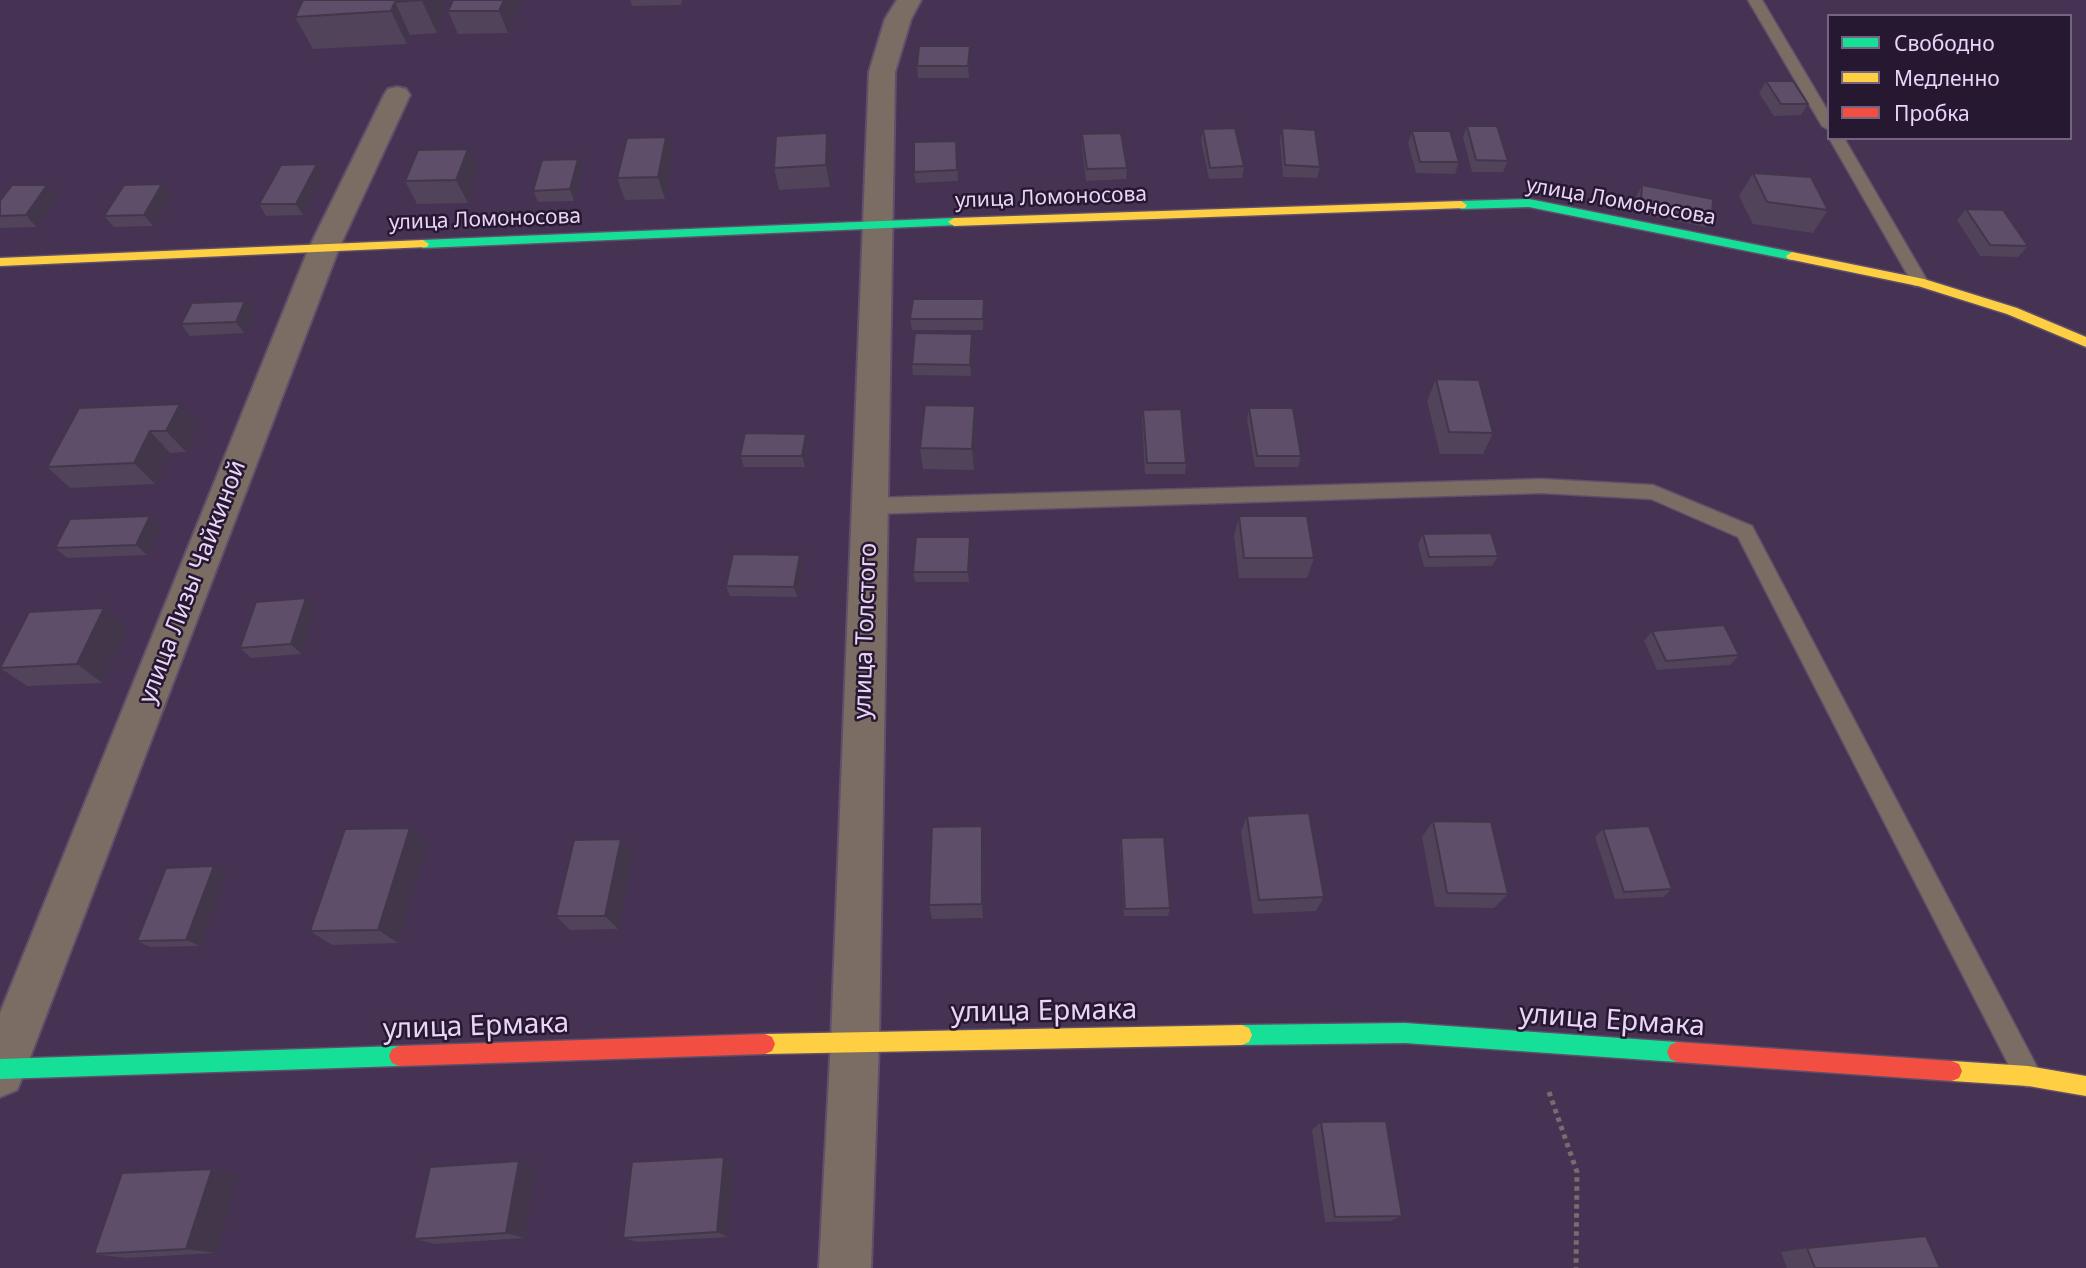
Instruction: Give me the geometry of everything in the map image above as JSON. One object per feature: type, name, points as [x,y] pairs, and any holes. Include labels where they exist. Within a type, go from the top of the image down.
[{"type":"street","name":"улица Толстого","points":[[845,1268],[855,1041],[869,506],[880,224],[882,72],[898,19],[909,0]]},
{"type":"street","name":"улица Лизы Чайкиной","points":[[0,1071],[324,248],[397,95]]},
{"type":"street","name":"улица Ломоносова","points":[[0,262],[880,224],[1529,203],[1920,282],[2012,311],[2086,342]]},
{"type":"street","name":"улица Ермака","points":[[0,1071],[855,1041],[1405,1033],[2028,1076],[2086,1086]]},
{"type":"lane","points":[[1755,0],[1827,123]]},
{"type":"lane","points":[[1837,140],[1920,282]]},
{"type":"lane","points":[[869,506],[1542,486],[1653,492],[1745,532],[2028,1076]]},
{"type":"path","points":[[1532,1042],[1577,1172],[1576,1268]]},
{"type":"building","points":[[303,0],[422,0],[395,2],[391,11],[295,17]]},
{"type":"building","points":[[453,0],[504,0],[499,11],[448,11]]},
{"type":"building","points":[[919,46],[970,46],[968,66],[917,66]]},
{"type":"building","points":[[1766,81],[1793,81],[1808,104],[1781,104]]},
{"type":"building","points":[[1467,126],[1497,126],[1508,161],[1476,160]]},
{"type":"building","points":[[1235,128],[1244,166],[1210,168],[1203,129]]},
{"type":"building","points":[[1282,128],[1315,130],[1320,167],[1285,165]]},
{"type":"building","points":[[1412,131],[1450,131],[1459,162],[1420,162]]},
{"type":"building","points":[[827,133],[826,165],[774,168],[776,136]]},
{"type":"building","points":[[1121,133],[1127,168],[1087,169],[1082,134]]},
{"type":"building","points":[[666,137],[658,177],[617,178],[627,138]]},
{"type":"building","points":[[956,141],[957,170],[914,172],[914,142]]},
{"type":"building","points":[[468,149],[456,180],[405,181],[418,150]]},
{"type":"building","points":[[578,159],[570,189],[533,191],[542,160]]},
{"type":"building","points":[[317,164],[296,204],[259,204],[281,165]]},
{"type":"building","points":[[1753,173],[1811,177],[1828,210],[1767,202]]},
{"type":"building","points":[[162,184],[144,215],[104,216],[124,185]]},
{"type":"building","points":[[12,185],[47,185],[26,215],[0,216],[0,201]]},
{"type":"building","points":[[1642,185],[1713,199],[1712,216],[1641,202]]},
{"type":"building","points":[[1966,209],[2003,210],[2028,246],[1990,245]]},
{"type":"building","points":[[913,299],[984,299],[983,319],[910,319]]},
{"type":"building","points":[[245,301],[236,322],[181,324],[192,303]]},
{"type":"building","points":[[915,333],[972,334],[970,365],[912,364]]},
{"type":"building","points":[[1436,379],[1479,380],[1493,433],[1449,432]]},
{"type":"building","points":[[180,404],[166,431],[150,431],[134,463],[47,467],[79,408]]},
{"type":"building","points":[[925,405],[975,406],[972,449],[920,448]]},
{"type":"building","points":[[1249,408],[1293,408],[1301,456],[1257,456]]},
{"type":"building","points":[[1181,409],[1186,463],[1147,463],[1143,410]]},
{"type":"building","points":[[745,433],[806,434],[802,456],[740,456]]},
{"type":"building","points":[[150,516],[136,545],[55,548],[70,519]]},
{"type":"building","points":[[1239,516],[1307,516],[1314,558],[1244,558]]},
{"type":"building","points":[[1491,533],[1498,556],[1429,557],[1423,534]]},
{"type":"building","points":[[916,537],[970,537],[968,572],[913,572]]},
{"type":"building","points":[[733,554],[800,555],[794,587],[726,586]]},
{"type":"building","points":[[306,598],[291,644],[240,648],[256,602]]},
{"type":"building","points":[[104,608],[77,664],[0,668],[29,612]]},
{"type":"building","points":[[1724,625],[1739,655],[1666,661],[1652,631]]},
{"type":"building","points":[[1309,813],[1324,897],[1259,900],[1247,816]]},
{"type":"building","points":[[1433,821],[1491,822],[1508,894],[1447,893]]},
{"type":"building","points":[[982,826],[982,904],[929,905],[932,827]]},
{"type":"building","points":[[1649,826],[1672,889],[1624,892],[1603,829]]},
{"type":"building","points":[[410,828],[378,930],[310,931],[345,829]]},
{"type":"building","points":[[1164,837],[1170,908],[1125,909],[1121,838]]},
{"type":"building","points":[[621,839],[605,916],[556,916],[574,840]]},
{"type":"building","points":[[214,866],[186,940],[137,941],[166,868]]},
{"type":"building","points":[[1386,1121],[1402,1216],[1335,1217],[1321,1122]]},
{"type":"building","points":[[724,1157],[717,1232],[623,1238],[632,1162]]},
{"type":"building","points":[[519,1161],[506,1233],[414,1239],[430,1167]]},
{"type":"building","points":[[212,1169],[186,1249],[94,1254],[122,1173]]},
{"type":"building","points":[[1926,1236],[1940,1268],[1815,1268],[1807,1248]]},
{"type":"traffic: fast","points":[[1461,205],[1529,203],[1792,256]]},
{"type":"traffic: fast","points":[[423,244],[954,222]]},
{"type":"traffic: fast","points":[[1242,1035],[1405,1033],[1677,1052]]},
{"type":"traffic: fast","points":[[0,1069],[399,1056]]},
{"type":"traffic: slow","points":[[954,222],[1461,205]]},
{"type":"traffic: slow","points":[[0,262],[423,244]]},
{"type":"traffic: slow","points":[[1792,256],[1920,282],[2012,311],[2086,342]]},
{"type":"traffic: slow","points":[[765,1044],[1242,1035]]},
{"type":"traffic: slow","points":[[1952,1071],[2028,1076],[2086,1086]]},
{"type":"traffic: jam","points":[[399,1056],[765,1044]]},
{"type":"traffic: jam","points":[[1677,1052],[1952,1071]]}]
